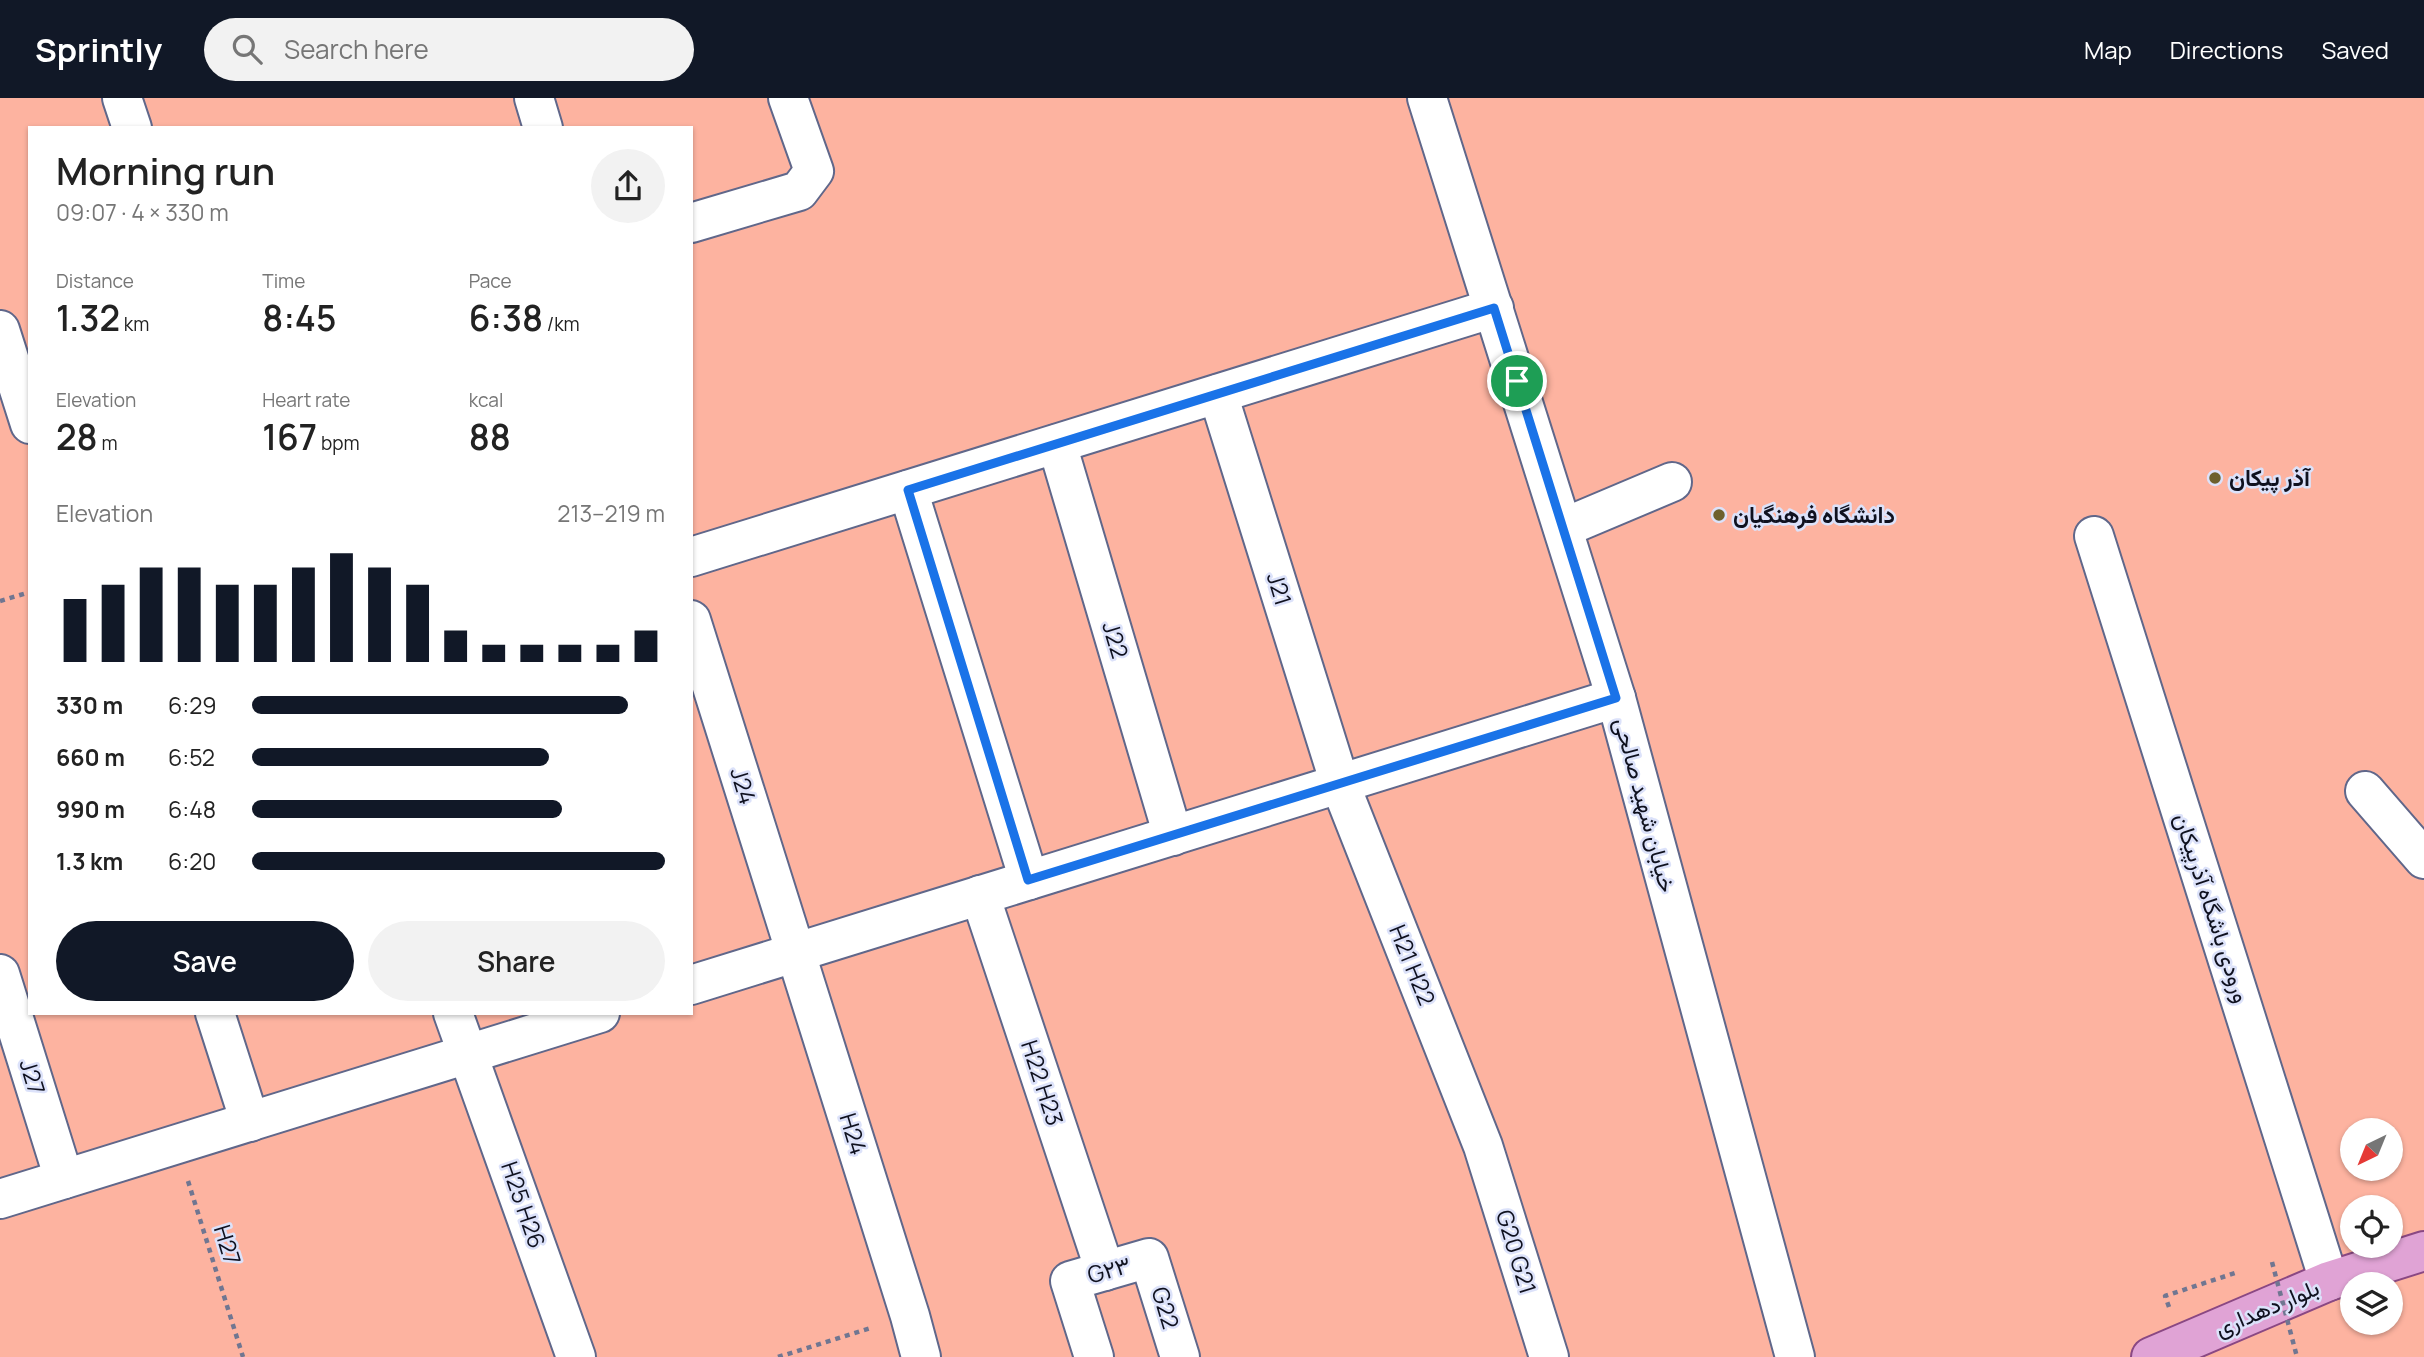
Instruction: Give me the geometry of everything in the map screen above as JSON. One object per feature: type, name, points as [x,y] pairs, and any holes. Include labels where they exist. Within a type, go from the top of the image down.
[{"type":"main road","name":"بلوار دهداری","points":[[2151,1357],[2329,1281],[2424,1251]]},
{"type":"street","points":[[122,98],[131,126]]},
{"type":"street","points":[[534,98],[543,126]]},
{"type":"street","points":[[693,222],[799,191],[814,171],[788,98]]},
{"type":"street","name":"خیابان شهید صالحی","points":[[1427,98],[1616,698],[1795,1357]]},
{"type":"street","points":[[693,555],[1494,308]]},
{"type":"street","points":[[0,330],[28,418]]},
{"type":"street","name":"J21","points":[[1218,394],[1340,784]]},
{"type":"street","name":"J22","points":[[1057,444],[1173,836]]},
{"type":"street","points":[[1563,528],[1672,482]]},
{"type":"street","points":[[908,490],[1028,880]]},
{"type":"street","name":"ورودی باشگاه آذرپیکان","points":[[2094,536],[2329,1281]]},
{"type":"street","name":"J24","points":[[693,626],[796,953]]},
{"type":"street","points":[[693,984],[1616,698]]},
{"type":"street","name":"H21 H22","points":[[1340,784],[1483,1146]]},
{"type":"street","points":[[2365,791],[2424,859]]},
{"type":"street","name":"H22 H23","points":[[980,895],[1087,1276],[1094,1357]]},
{"type":"street","name":"H24","points":[[796,953],[921,1357]]},
{"type":"street","name":"J27","points":[[0,974],[64,1179]]},
{"type":"street","points":[[216,1015],[250,1122]]},
{"type":"street","name":"H25 H26","points":[[454,1015],[576,1357]]},
{"type":"street","points":[[0,1199],[594,1015]]},
{"type":"street","name":"G20 G21","points":[[1483,1146],[1549,1357]]},
{"type":"street","name":"G۲۳","points":[[1087,1276],[1149,1258]]},
{"type":"street","name":"G22","points":[[1149,1258],[1180,1357]]},
{"type":"path","points":[[0,601],[28,593]]},
{"type":"path","name":"H27","points":[[176,1144],[243,1357]]},
{"type":"path","points":[[2260,1265],[2272,1262],[2298,1357]]},
{"type":"path","points":[[2165,1296],[2236,1273]]},
{"type":"path","points":[[778,1357],[910,1316]]},
{"type":"shaded area","points":[[0,98],[2424,98],[2424,1357],[0,1357]]},
{"type":"place","name":"آذر پیکان","points":[[2215,478]]},
{"type":"place","name":"دانشگاه فرهنگیان","points":[[1719,515]]},
{"type":"route","points":[[1494,308],[1517,381],[1616,698],[1028,880],[908,490],[1494,308]]}]
